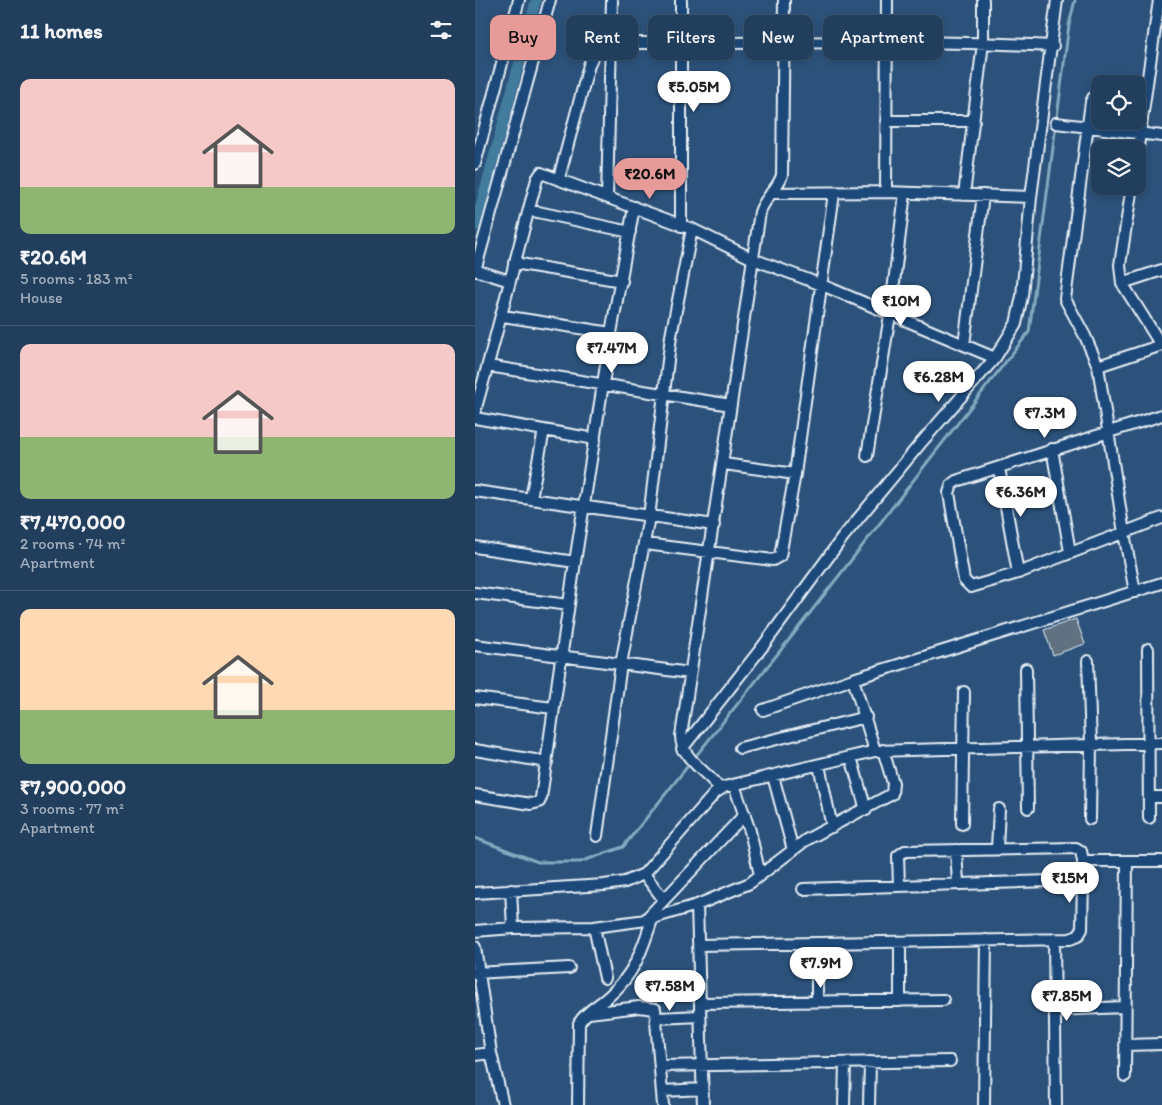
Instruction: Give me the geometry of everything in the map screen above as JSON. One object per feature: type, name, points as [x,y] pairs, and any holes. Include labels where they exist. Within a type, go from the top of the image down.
[{"type":"street","points":[[475,164],[519,0]]},
{"type":"street","points":[[510,281],[475,271],[550,0]]},
{"type":"street","points":[[612,0],[612,15]]},
{"type":"street","points":[[681,0],[681,15]]},
{"type":"street","points":[[784,0],[784,15]]},
{"type":"street","points":[[887,0],[887,15]]},
{"type":"street","points":[[964,195],[983,42],[983,0]]},
{"type":"street","points":[[684,752],[843,537],[920,444],[995,358],[1012,331],[1019,312],[1031,197],[1053,46],[1057,0]]},
{"type":"street","points":[[1146,75],[1159,0]]},
{"type":"street","points":[[943,42],[1053,46]]},
{"type":"street","points":[[559,178],[591,60]]},
{"type":"street","points":[[607,197],[611,60]]},
{"type":"street","points":[[680,60],[681,226]]},
{"type":"street","points":[[719,789],[705,771],[684,752],[681,736],[724,464],[760,212],[782,175],[784,60]]},
{"type":"street","points":[[886,192],[887,60]]},
{"type":"street","points":[[1091,102],[1065,299],[1085,336],[1098,366],[1135,592]]},
{"type":"street","points":[[886,121],[974,121]]},
{"type":"street","points":[[1056,122],[1162,136]]},
{"type":"street","points":[[1140,140],[1141,130]]},
{"type":"street","points":[[475,411],[503,316],[514,263],[539,175],[545,173],[692,229],[753,259],[822,285],[995,358]]},
{"type":"street","points":[[771,193],[905,192],[1031,197]]},
{"type":"street","points":[[867,456],[890,315],[905,192]]},
{"type":"street","points":[[645,544],[710,553],[777,559],[782,551],[795,474],[834,193]]},
{"type":"street","points":[[965,345],[983,195]]},
{"type":"street","points":[[1098,366],[1161,345],[1122,283],[1120,265],[1131,195]]},
{"type":"street","points":[[475,795],[536,804],[541,798],[575,562],[605,385],[611,333],[634,208]]},
{"type":"street","points":[[529,210],[630,232]]},
{"type":"street","points":[[597,836],[621,664],[649,517],[671,336],[692,229]]},
{"type":"street","points":[[514,263],[622,281]]},
{"type":"street","points":[[1122,283],[1162,270]]},
{"type":"street","points":[[503,316],[611,333]]},
{"type":"street","points":[[488,366],[731,405]]},
{"type":"street","points":[[1162,415],[956,481],[949,489],[964,580],[966,584],[977,586],[1017,573],[1162,518]]},
{"type":"street","points":[[475,418],[595,439]]},
{"type":"street","points":[[531,498],[544,430]]},
{"type":"street","points":[[1052,450],[1070,552]]},
{"type":"street","points":[[724,464],[795,474]]},
{"type":"street","points":[[999,468],[1017,573]]},
{"type":"street","points":[[475,491],[714,525]]},
{"type":"street","points":[[475,547],[575,562]]},
{"type":"street","points":[[763,710],[853,679],[1162,584]]},
{"type":"street","points":[[475,593],[569,605]]},
{"type":"street","points":[[475,645],[561,658],[690,673]]},
{"type":"street","points":[[1147,649],[1149,818]]},
{"type":"street","points":[[1088,661],[1091,744],[1090,819]]},
{"type":"street","points":[[1026,669],[1028,808]]},
{"type":"street","points":[[475,931],[513,928],[594,927],[649,919],[697,905],[750,883],[806,840],[866,810],[892,794],[893,783],[866,717],[853,679]]},
{"type":"street","points":[[963,824],[962,748],[964,692]]},
{"type":"street","points":[[475,698],[553,708]]},
{"type":"street","points":[[741,748],[866,717]]},
{"type":"street","points":[[475,893],[611,884],[631,880],[644,874],[719,789],[879,750],[1162,743]]},
{"type":"street","points":[[475,750],[547,762]]},
{"type":"street","points":[[851,757],[866,810]]},
{"type":"street","points":[[819,765],[833,827]]},
{"type":"street","points":[[773,776],[793,850]]},
{"type":"street","points":[[734,785],[745,814],[760,875]]},
{"type":"street","points":[[1149,797],[1162,797]]},
{"type":"street","points":[[997,848],[999,809]]},
{"type":"street","points":[[578,1105],[579,1023],[587,1013],[608,997],[637,964],[649,919],[664,900],[745,814]]},
{"type":"street","points":[[699,945],[1054,939],[1075,938],[1082,929],[1083,861],[1081,851],[1076,848],[997,848],[899,853],[899,885]]},
{"type":"street","points":[[956,850],[958,883]]},
{"type":"street","points":[[1083,861],[1162,861]]},
{"type":"street","points":[[1125,1076],[1127,861]]},
{"type":"street","points":[[644,874],[664,900]]},
{"type":"street","points":[[803,888],[1083,880]]},
{"type":"street","points":[[511,890],[513,928]]},
{"type":"street","points":[[697,905],[703,1105]]},
{"type":"street","points":[[594,927],[605,978]]},
{"type":"street","points":[[1054,939],[1056,1105]]},
{"type":"street","points":[[984,1105],[986,940]]},
{"type":"street","points":[[900,942],[900,1001]]},
{"type":"street","points":[[817,943],[817,1001]]},
{"type":"street","points":[[475,947],[476,973],[503,1105]]},
{"type":"street","points":[[476,973],[569,968]]},
{"type":"street","points":[[700,1003],[943,1000]]},
{"type":"street","points":[[587,1013],[647,1007],[655,1009],[658,1018],[663,1105]]},
{"type":"street","points":[[1054,1010],[1125,1008]]},
{"type":"street","points":[[658,1018],[700,1016]]},
{"type":"street","points":[[1125,1045],[1162,1044]]},
{"type":"street","points":[[475,1055],[491,1053]]},
{"type":"street","points":[[661,1066],[950,1061]]},
{"type":"street","points":[[844,1105],[845,1062]]},
{"type":"street","points":[[869,1105],[870,1062]]},
{"type":"street","points":[[663,1091],[703,1089]]},
{"type":"building","points":[[1076,619],[1085,644],[1053,655],[1044,630]]},
{"type":"waterway","points":[[475,226],[536,0]]},
{"type":"waterway","points":[[475,838],[538,862],[580,862],[623,847],[792,636],[1029,332],[1069,25],[1075,0]]}]
